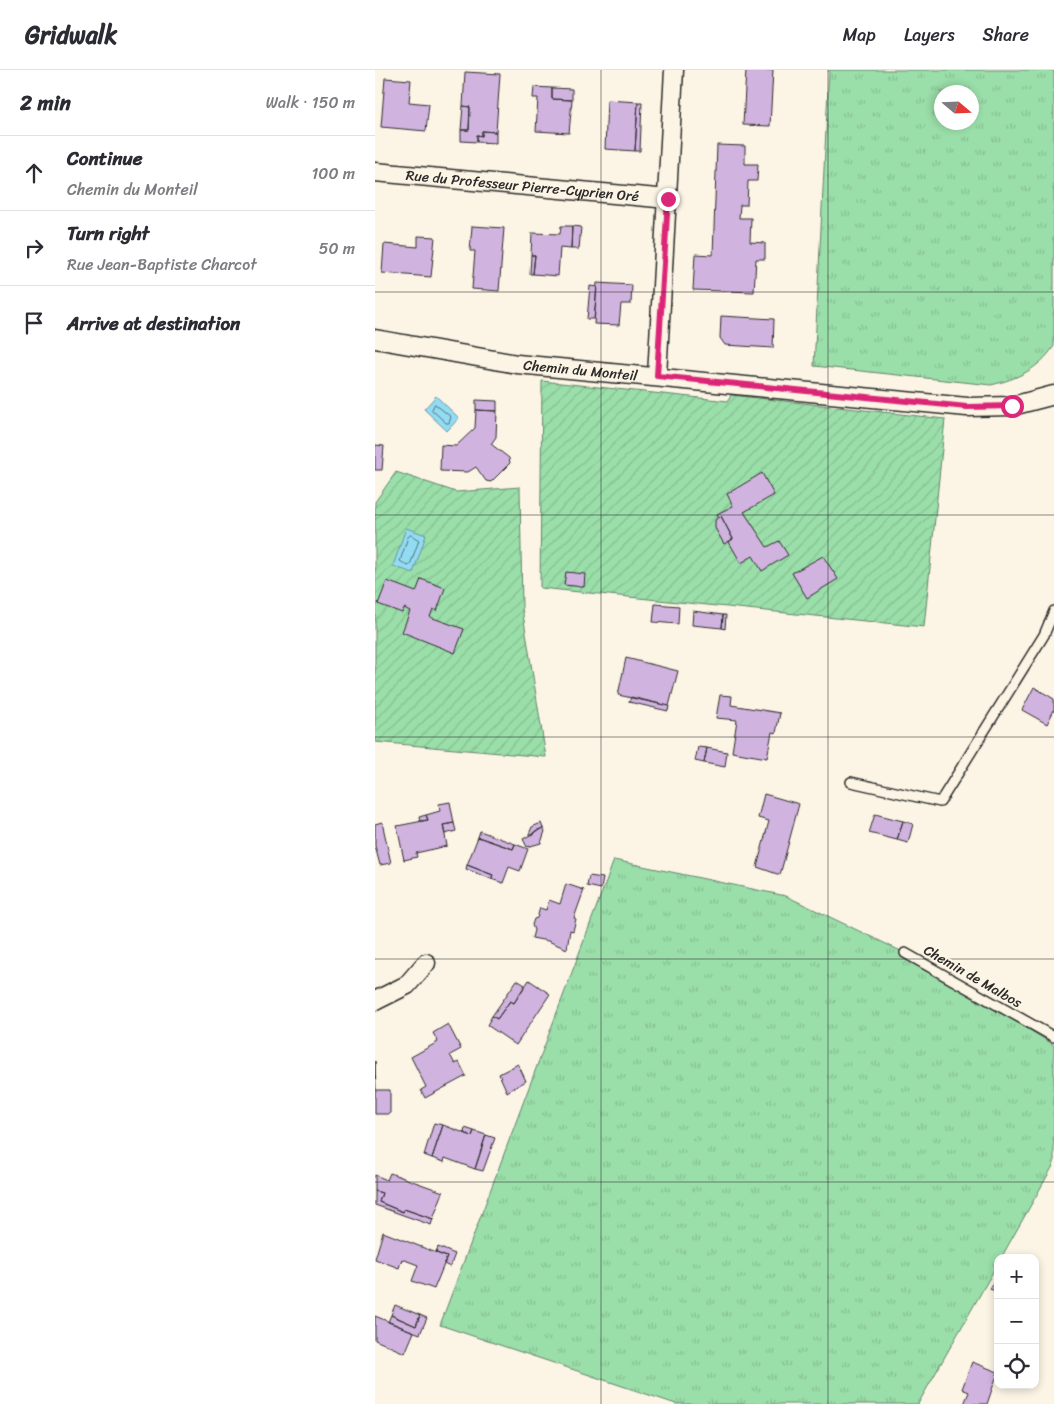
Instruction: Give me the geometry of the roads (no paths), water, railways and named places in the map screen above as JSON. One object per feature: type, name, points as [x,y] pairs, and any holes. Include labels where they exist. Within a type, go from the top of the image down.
[{"type":"street","points":[[657,376],[674,70]]},
{"type":"street","name":"Rue du Professeur Pierre-Cyprien Oré","points":[[375,172],[668,199]]},
{"type":"street","name":"Chemin du Monteil","points":[[375,339],[517,364],[967,407],[1012,406],[1054,395]]},
{"type":"street","points":[[375,1001],[407,985],[426,963]]},
{"type":"lane","points":[[851,782],[940,802],[1044,635],[1054,611]]},
{"type":"lane","name":"Chemin de Malbos","points":[[905,953],[1054,1037]]},
{"type":"water","points":[[436,396],[459,418],[447,431],[424,409]]},
{"type":"water","points":[[406,528],[426,535],[413,573],[393,566]]}]
